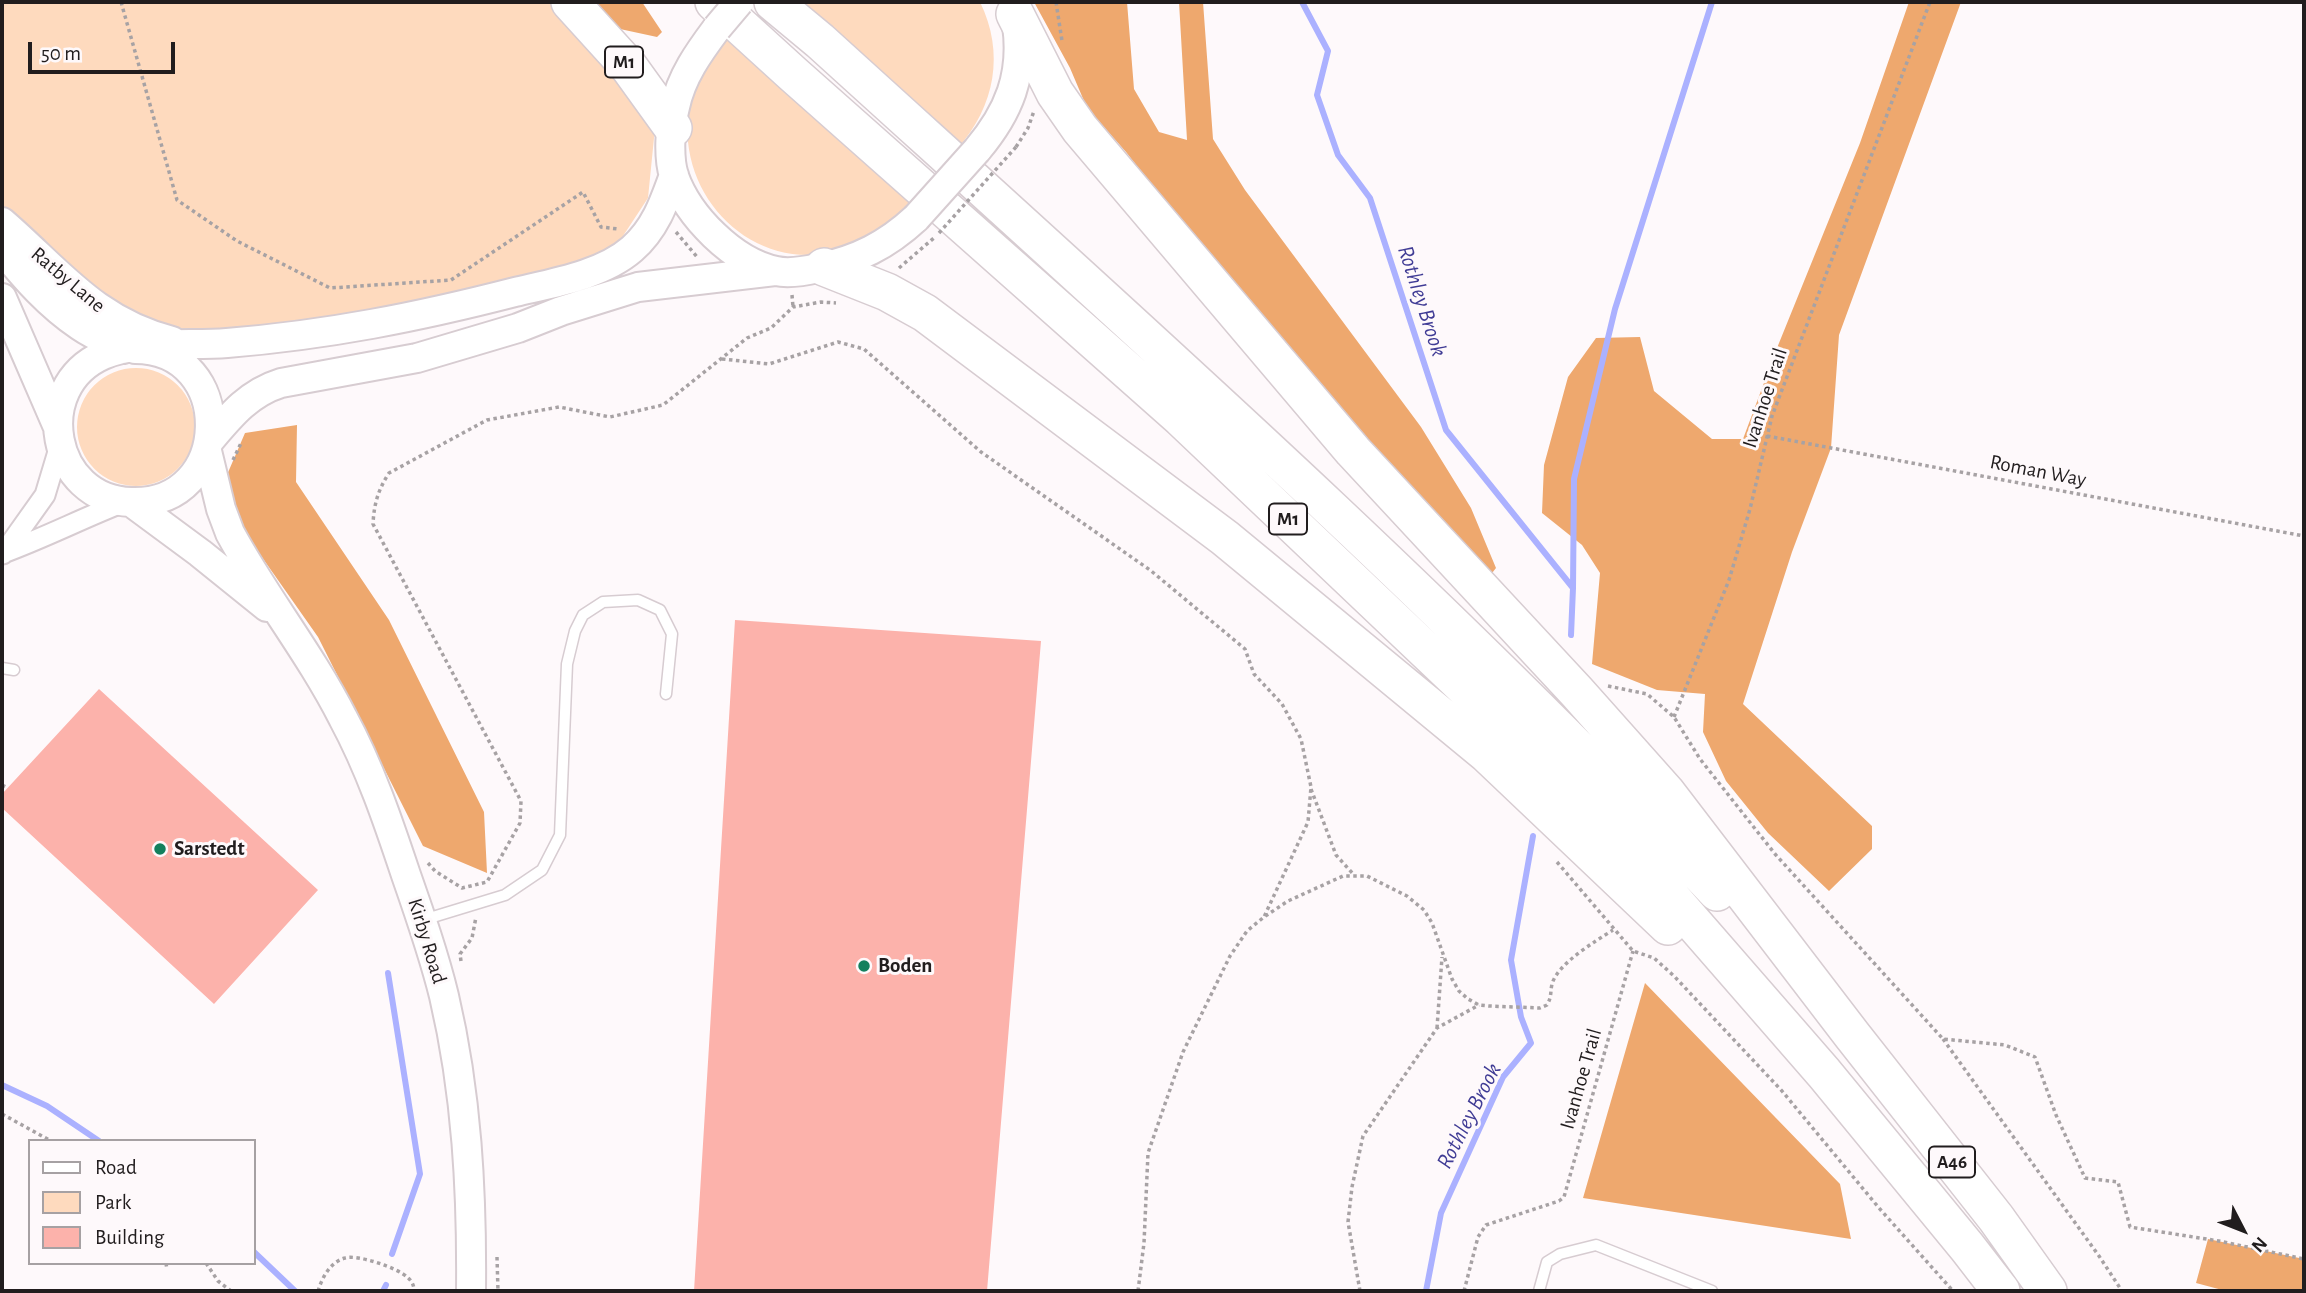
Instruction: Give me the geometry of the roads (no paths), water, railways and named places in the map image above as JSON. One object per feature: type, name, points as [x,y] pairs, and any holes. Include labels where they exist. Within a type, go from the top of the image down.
[{"type":"highway","name":"M1","points":[[570,2],[629,67],[673,128]]},
{"type":"highway","name":"M1","points":[[773,2],[830,50],[1204,389],[1428,601],[1634,805],[1852,1035]]},
{"type":"highway","points":[[1013,8],[1055,93],[1080,129],[1353,451],[1666,792],[1852,1035]]},
{"type":"highway","name":"M1","points":[[716,15],[793,74],[1181,418],[1602,818],[1824,1073]]},
{"type":"highway","points":[[824,267],[887,292],[925,313],[1225,538],[1487,754],[1824,1073]]},
{"type":"highway","name":"A46","points":[[1852,1035],[1996,1218],[2048,1291]]},
{"type":"highway","name":"A46","points":[[1824,1073],[2001,1291]]},
{"type":"main road","points":[[739,2],[716,15],[693,60],[674,107],[671,151],[674,174],[694,213],[718,239],[783,280]]},
{"type":"main road","points":[[2,298],[59,435],[69,466],[83,483],[102,495],[127,502],[152,500],[172,493],[189,480],[202,462],[209,445],[240,406],[265,388],[397,362],[474,342],[638,287],[709,278],[783,280],[795,272],[856,259],[880,247],[916,218],[997,127],[1013,91],[1019,42],[1013,8]]},
{"type":"main road","points":[[59,435],[61,404],[76,375],[102,355],[180,343],[215,344],[292,338],[376,325],[534,288],[600,267],[630,250],[645,235],[657,216],[674,174]]},
{"type":"main road","name":"Ratby Lane","points":[[2,222],[90,304],[153,336],[180,343]]},
{"type":"main road","name":"Ratby Lane","points":[[2,249],[26,280],[67,317],[129,349]]},
{"type":"main road","points":[[129,349],[154,351],[168,356],[192,375],[201,387],[209,407],[209,445]]},
{"type":"main road","name":"Kirby Road","points":[[209,445],[221,509],[230,533],[320,676],[370,773],[422,921],[444,994],[462,1094],[470,1159],[471,1291]]},
{"type":"main road","name":"Kirby Road","points":[[127,502],[200,553],[283,620]]},
{"type":"street","points":[[3,554],[45,495],[59,435]]},
{"type":"street","points":[[3,554],[127,502]]},
{"type":"lane","points":[[422,921],[505,895],[542,870],[560,835],[568,664],[575,631],[583,615],[603,602],[638,600],[660,610],[672,634],[666,694]]},
{"type":"lane","points":[[2,668],[14,670]]},
{"type":"lane","points":[[1539,1291],[1547,1262],[1560,1254],[1596,1245],[1712,1291]]},
{"type":"waterway","name":"Rothley Brook","points":[[1302,2],[1328,51],[1317,95],[1338,155],[1370,198],[1446,430],[1573,588],[1571,635]]},
{"type":"waterway","name":"Rothley Brook","points":[[1573,588],[1574,479],[1615,309],[1712,2]]},
{"type":"waterway","name":"Rothley Brook","points":[[1426,1291],[1441,1213],[1503,1077],[1531,1043],[1521,1017],[1511,960],[1533,836]]},
{"type":"waterway","points":[[388,973],[420,1174],[392,1254]]},
{"type":"waterway","points":[[2,1085],[47,1106],[96,1139]]},
{"type":"waterway","points":[[256,1254],[295,1291]]},
{"type":"waterway","points":[[383,1291],[386,1285]]},
{"type":"place","name":"Sarstedt","points":[[160,849]]},
{"type":"place","name":"Boden","points":[[864,966]]}]
